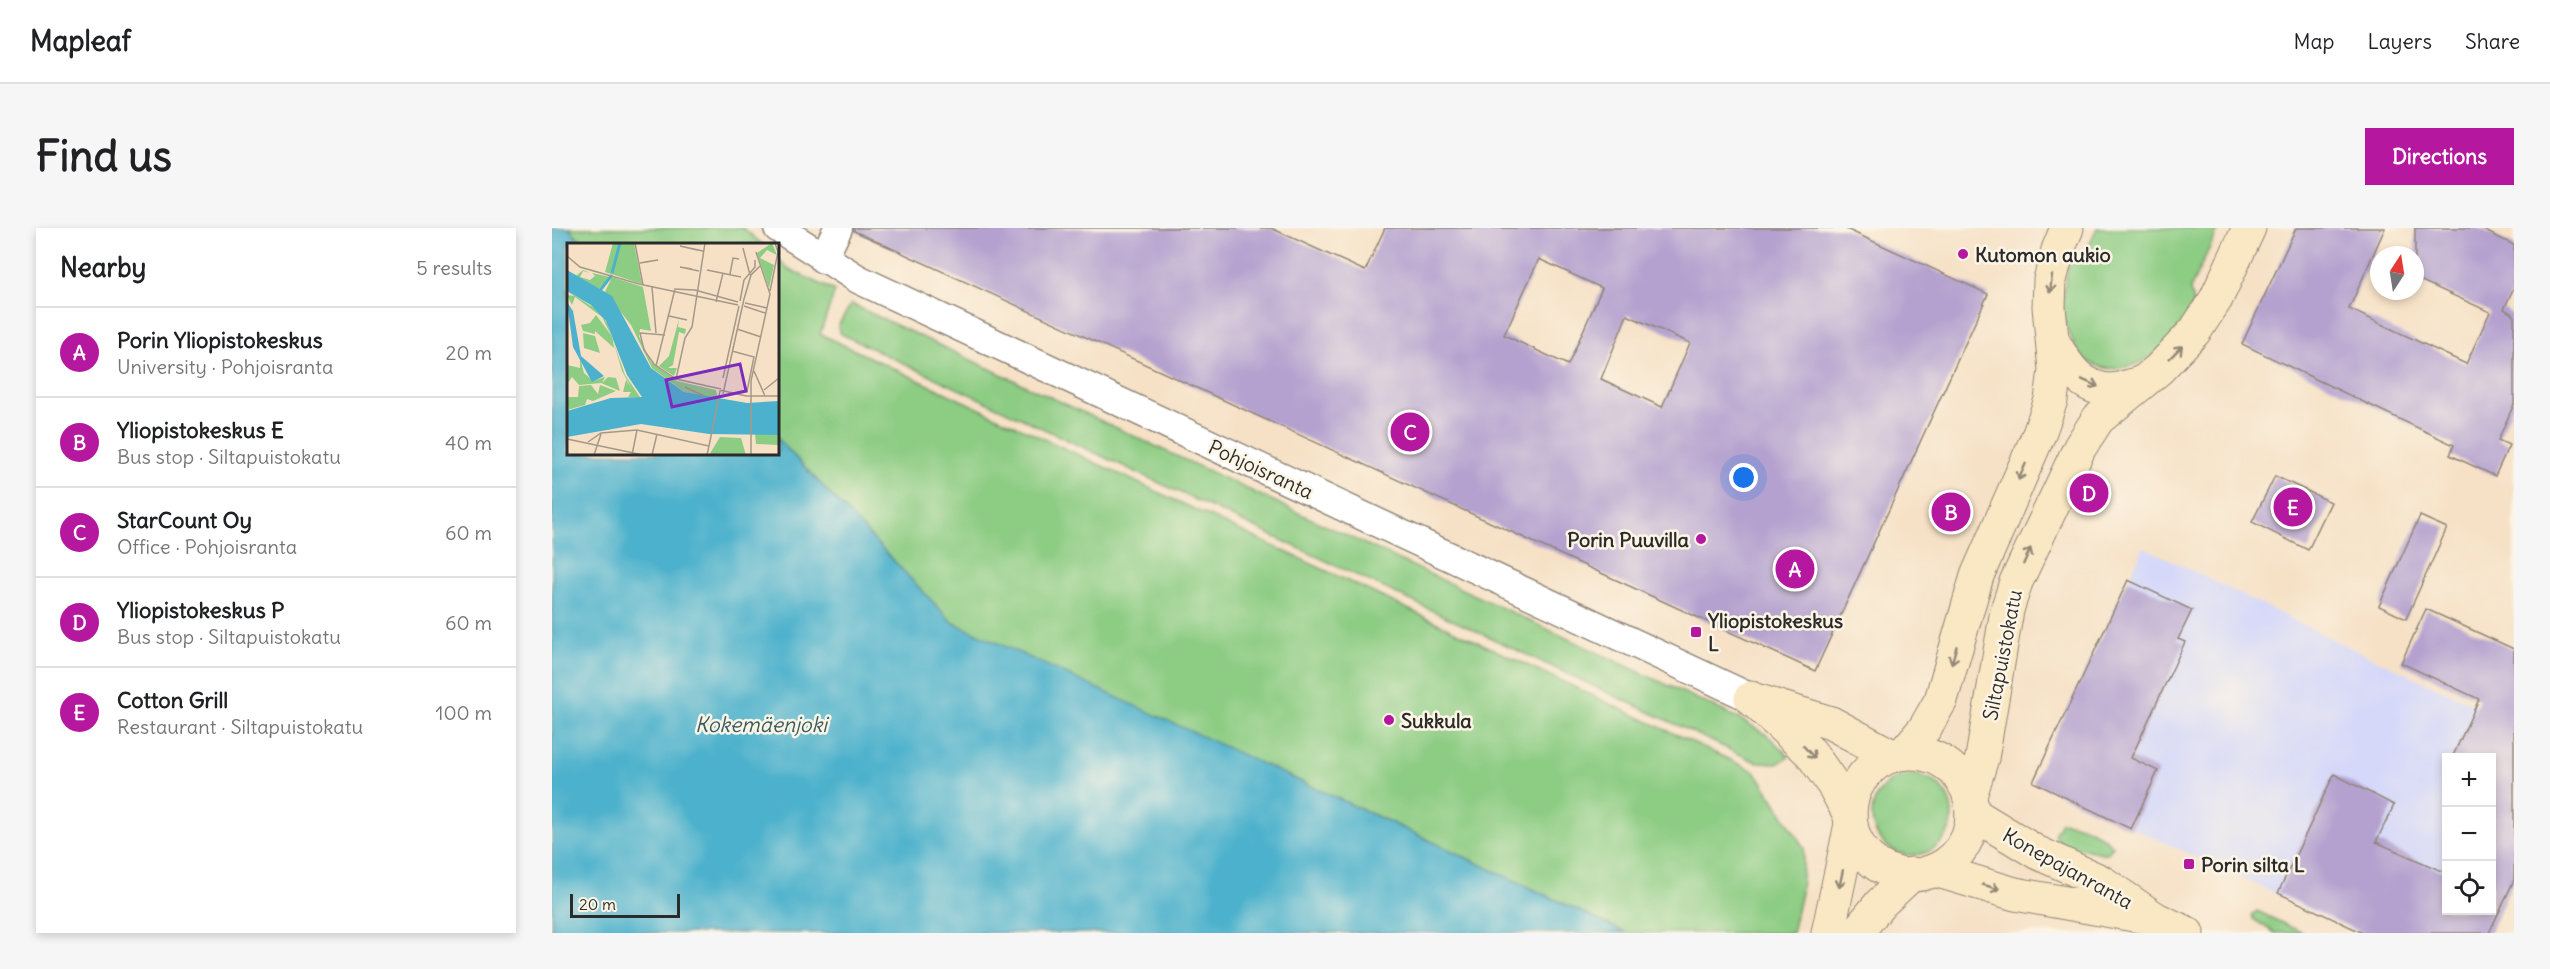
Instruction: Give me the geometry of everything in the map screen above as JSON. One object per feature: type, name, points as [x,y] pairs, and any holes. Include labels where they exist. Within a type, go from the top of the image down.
[{"type":"main road","name":"Siltapuistokatu","points":[[1898,754],[1925,728],[1941,700],[1977,576],[2039,434],[2051,400],[2055,370],[2049,307],[2050,280],[2058,249],[2067,228]]},
{"type":"main road","name":"Siltapuistokatu","points":[[1971,805],[1989,722],[2007,610],[2026,556],[2079,447],[2098,419],[2179,351],[2195,331],[2216,299],[2249,228]]},
{"type":"main road","points":[[2054,343],[2067,368],[2086,384],[2110,390],[2143,382]]},
{"type":"main road","name":"Pohjoisranta","points":[[1751,698],[1831,723],[1898,754]]},
{"type":"main road","name":"Pohjoisranta","points":[[1751,698],[1811,753],[1851,820]]},
{"type":"main road","points":[[1828,933],[1851,820],[1852,797],[1864,775],[1881,761],[1898,754],[1928,755],[1951,767],[1965,785],[1971,805],[1967,838],[1961,849],[1881,903],[1856,933]]},
{"type":"main road","name":"Konepajanranta","points":[[1971,805],[2036,852],[2100,881],[2156,919]]},
{"type":"main road","points":[[1851,820],[1858,844],[1871,860],[1889,870],[1924,872]]},
{"type":"main road","name":"Konepajanranta","points":[[1924,872],[2015,894],[2156,919]]},
{"type":"main road","points":[[2156,919],[2187,933]]},
{"type":"street","name":"Pohjoisranta","points":[[778,228],[858,279],[1751,698]]},
{"type":"street","points":[[824,259],[838,228]]},
{"type":"shaded area","points":[[2144,547],[2334,640],[2514,723],[2514,869],[2496,907],[2496,753],[2442,753],[2442,915],[2492,915],[2484,933],[2361,933],[2033,782]]},
{"type":"green space","points":[[569,228],[743,228],[761,243],[584,243]]},
{"type":"green space","points":[[2097,228],[2219,228],[2190,289],[2194,308],[2171,338],[2155,354],[2129,367],[2109,368],[2091,363],[2077,350],[2065,320],[2063,298],[2069,260],[2087,249]]},
{"type":"green space","points":[[778,259],[789,269],[835,291],[820,334],[1756,772],[1804,848],[1801,893],[1792,933],[1626,933],[1418,835],[1008,650],[952,622],[778,443]]},
{"type":"green space","points":[[851,304],[1740,719],[1767,735],[1789,756],[1779,763],[1756,762],[841,334],[838,326]]},
{"type":"green space","points":[[1912,775],[1927,778],[1940,787],[1949,800],[1952,815],[1949,830],[1940,843],[1927,852],[1912,855],[1897,852],[1884,843],[1875,830],[1872,815],[1875,800],[1884,787],[1897,778]]},
{"type":"green space","points":[[2061,822],[2089,830],[2113,846],[2107,854],[2064,845],[2054,835]]},
{"type":"green space","points":[[2257,911],[2303,933],[2275,933],[2253,919],[2252,915]]},
{"type":"water","name":"Kokemäenjoki","points":[[552,228],[568,228],[583,243],[567,243],[567,454],[778,454],[778,439],[952,622],[1418,835],[1626,933],[552,933]]},
{"type":"building","name":"Porin Puuvilla","points":[[854,228],[1271,228],[1365,271],[1385,228],[1844,228],[1988,294],[1815,671],[854,231]],"holes":[[[1539,259],[1602,288],[1568,365],[1504,335]],[[1627,315],[1690,343],[1662,407],[1601,379]]]},
{"type":"building","points":[[2296,228],[2385,228],[2377,246],[2370,246],[2370,262],[2349,309],[2466,364],[2490,312],[2424,282],[2424,246],[2415,246],[2415,228],[2479,228],[2514,245],[2514,287],[2504,309],[2514,315],[2514,404],[2498,440],[2509,445],[2495,476],[2450,455],[2454,445],[2242,344]]},
{"type":"building","points":[[2275,476],[2331,502],[2308,550],[2252,522]]},
{"type":"building","points":[[2420,516],[2447,528],[2406,619],[2379,606]]},
{"type":"building","points":[[2128,580],[2192,610],[2178,639],[2185,642],[2131,758],[2158,771],[2131,829],[2033,782]]},
{"type":"building","points":[[2426,609],[2514,649],[2514,880],[2489,933],[2363,933],[2278,893],[2334,774],[2394,805],[2376,842],[2442,871],[2442,915],[2496,915],[2496,753],[2454,753],[2479,699],[2401,663]]},
{"type":"place","name":"Kutomon aukio","points":[[1963,254]]},
{"type":"place","name":"StarCount Oy","points":[[1410,432]]},
{"type":"place","name":"Yliopistokeskus P","points":[[2089,493]]},
{"type":"place","name":"Cotton Grill","points":[[2293,507]]},
{"type":"place","name":"Yliopistokeskus E","points":[[1951,512]]},
{"type":"place","name":"Porin Puuvilla","points":[[1701,539]]},
{"type":"place","name":"Porin Yliopistokeskus","points":[[1795,569]]},
{"type":"place","name":"Yliopistokeskus L","points":[[1696,632]]},
{"type":"place","name":"Sukkula","points":[[1389,720]]},
{"type":"place","name":"Porin silta L","points":[[2189,864]]}]
